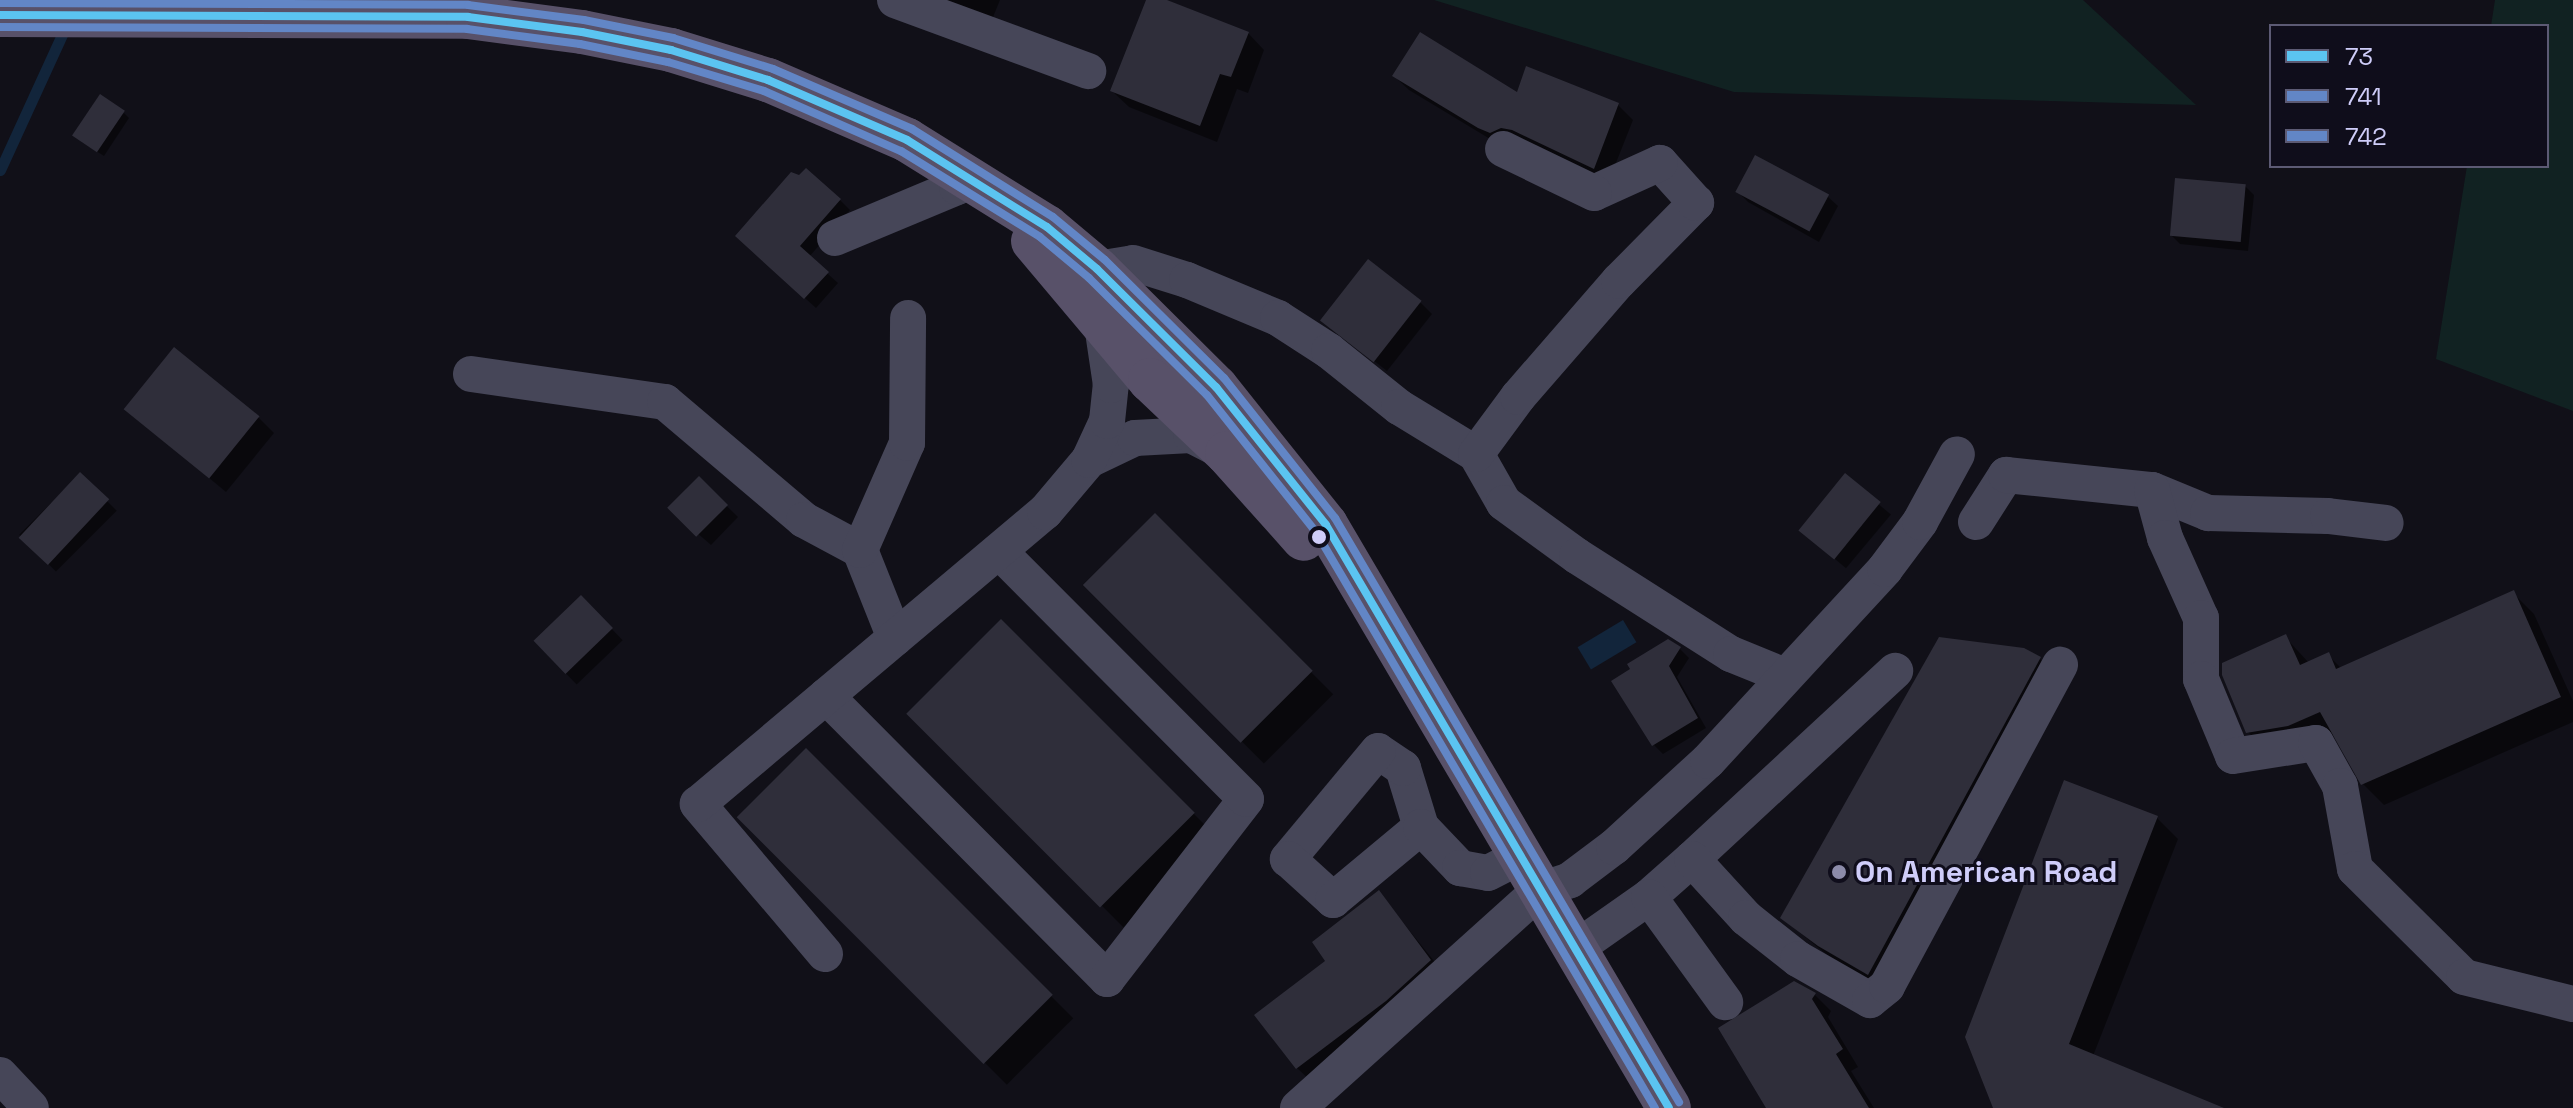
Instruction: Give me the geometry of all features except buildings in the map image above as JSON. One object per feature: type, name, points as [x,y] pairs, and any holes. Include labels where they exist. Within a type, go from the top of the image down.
[{"type":"main road","points":[[20,16],[139,18],[281,8],[468,17],[582,32],[671,50],[768,80],[907,140],[1047,227],[1097,269],[1216,387],[1326,525],[1669,1108]]},
{"type":"main road","points":[[971,180],[1035,243],[1150,380],[1227,453],[1378,618]]},
{"type":"street","points":[[895,0],[1088,71]]},
{"type":"street","points":[[1476,454],[1518,397],[1619,281],[1696,203],[1660,163],[1594,193],[1503,149]]},
{"type":"street","points":[[835,238],[971,180]]},
{"type":"street","points":[[1097,269],[1133,263],[1187,280],[1278,318],[1329,351],[1399,407],[1476,454],[1504,503],[1577,556],[1731,654],[1785,676]]},
{"type":"street","points":[[860,550],[907,443],[908,318]]},
{"type":"street","points":[[1102,325],[1111,385],[1107,421]]},
{"type":"street","points":[[471,374],[665,402],[804,520],[860,550],[895,638]]},
{"type":"street","points":[[825,954],[698,804],[1045,512],[1089,460],[1107,421],[1133,391],[1162,376],[1187,378],[1216,387]]},
{"type":"street","points":[[1089,460],[1135,438],[1191,435],[1227,453]]},
{"type":"street","points":[[1421,827],[1460,868],[1488,873],[1530,873],[1570,880],[1614,847],[1708,761],[1885,569],[1920,522],[1957,454]]},
{"type":"street","points":[[1976,522],[2006,475],[2152,490],[2208,513],[2328,516],[2386,523]]},
{"type":"street","points":[[2152,490],[2165,538],[2201,618],[2201,679],[2233,756],[2316,743],[2340,786],[2355,869],[2464,977],[2573,1004]]},
{"type":"street","points":[[826,696],[1107,979],[1246,799],[999,551]]},
{"type":"street","points":[[1692,859],[1746,918],[1798,959],[1870,1000],[1887,986],[2060,665]]},
{"type":"street","points":[[1575,949],[1649,897],[1895,671]]},
{"type":"street","points":[[1298,1108],[1530,873]]},
{"type":"street","points":[[1649,897],[1725,1002]]},
{"type":"street","points":[[0,1075],[31,1108]]},
{"type":"shaded area","points":[[1434,0],[2083,0],[2196,105],[1734,92]]},
{"type":"shaded area","points":[[2495,0],[2573,0],[2573,411],[2436,359],[2467,168],[2549,168],[2549,24],[2491,24]]},
{"type":"water","points":[[1623,620],[1636,642],[1591,670],[1578,647]]},
{"type":"waterway","points":[[0,170],[66,26]]},
{"type":"transit line","name":"742","points":[[0,3],[468,5],[584,20],[673,38],[773,69],[912,129],[1053,217],[1105,260],[1224,378],[1335,518],[1679,1102]]},
{"type":"transit line","name":"73","points":[[0,15],[468,17],[582,32],[671,50],[768,80],[907,140],[1047,227],[1097,269],[1216,387],[1326,525],[1669,1108]]},
{"type":"transit line","name":"741","points":[[0,27],[467,29],[580,44],[668,62],[764,91],[901,151],[1040,237],[1089,278],[1207,395],[1316,532],[1655,1108]]},
{"type":"place","name":"On American Road","points":[[1839,872]]}]
